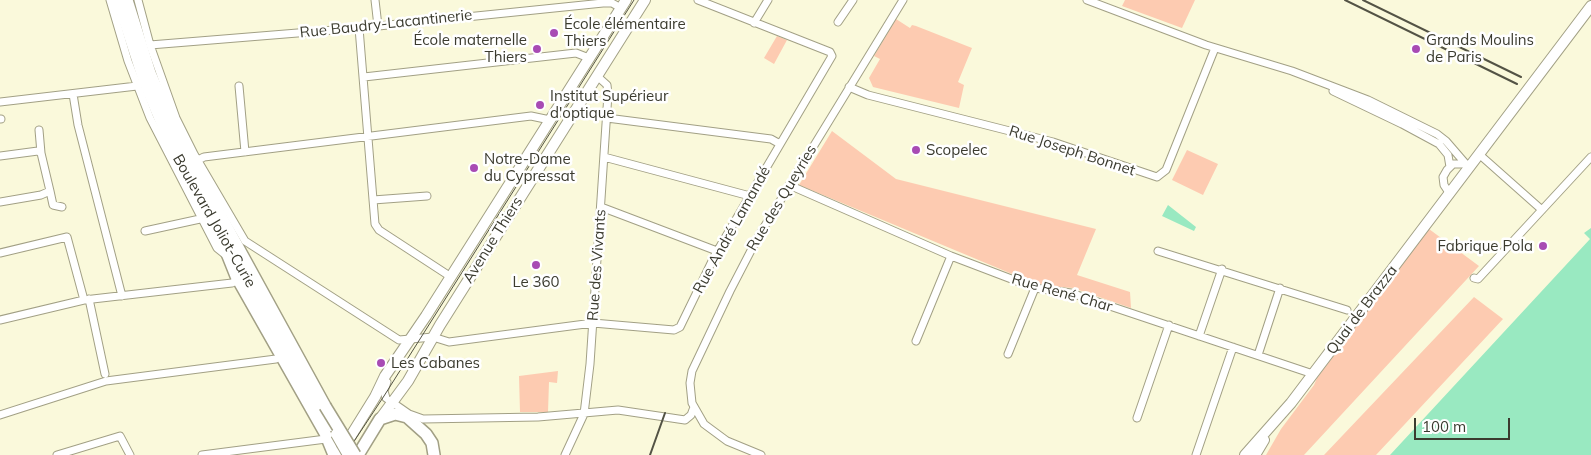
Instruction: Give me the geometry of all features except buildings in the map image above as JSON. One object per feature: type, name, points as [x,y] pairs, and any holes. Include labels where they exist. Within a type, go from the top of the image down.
[{"type":"main road","name":"Boulevard Joliot-Curie","points":[[118,0],[155,109],[197,192],[319,408],[328,434]]},
{"type":"main road","name":"Boulevard Joliot-Curie","points":[[126,0],[162,106],[247,279],[356,455]]},
{"type":"main road","name":"Avenue Thiers","points":[[356,455],[421,360],[433,337],[645,0]]},
{"type":"main road","name":"Avenue Thiers","points":[[340,455],[385,376],[413,340],[623,4]]},
{"type":"main road","name":"Quai de Brazza","points":[[1245,455],[1272,426],[1313,374],[1450,194],[1468,165],[1480,155],[1591,6]]},
{"type":"main road","points":[[197,192],[228,256],[247,279],[281,356],[340,455]]},
{"type":"main road","points":[[325,406],[328,434]]},
{"type":"main road","points":[[380,419],[392,414],[411,418],[432,443],[434,455]]},
{"type":"main road","name":"Quai de Brazza","points":[[1255,455],[1272,426]]},
{"type":"street","points":[[110,0],[138,86],[163,146],[217,248],[228,256]]},
{"type":"street","points":[[138,0],[150,45],[176,118],[198,160],[248,244],[399,340],[433,337],[449,342],[593,322]]},
{"type":"street","points":[[375,0],[378,26]]},
{"type":"street","points":[[698,0],[754,23],[768,0]]},
{"type":"street","points":[[838,22],[852,0]]},
{"type":"street","name":"Rue des Queyries","points":[[694,407],[690,383],[692,371],[741,269],[789,185],[903,0]]},
{"type":"street","points":[[1087,0],[1215,48],[1292,71],[1406,118],[1446,141],[1468,165]]},
{"type":"street","name":"Rue Baudry-Lacantinerie","points":[[150,45],[360,28],[602,2],[623,4]]},
{"type":"street","name":"Rue André Lamandé","points":[[593,322],[677,329],[717,251],[832,60],[830,52],[754,23]]},
{"type":"street","points":[[360,28],[375,224],[379,230],[451,277]]},
{"type":"street","name":"Rue Joseph Bonnet","points":[[849,87],[868,95],[1053,142],[1157,177],[1166,170],[1215,48]]},
{"type":"street","points":[[364,76],[576,53],[589,58]]},
{"type":"street","points":[[1292,71],[1432,140],[1444,150],[1450,167],[1443,181],[1445,189],[1450,194]]},
{"type":"street","name":"Rue des Vivants","points":[[565,455],[584,414],[593,322],[607,118],[607,85],[597,76]]},
{"type":"street","points":[[0,102],[138,86]]},
{"type":"street","points":[[239,86],[245,152]]},
{"type":"street","points":[[73,94],[78,125],[122,296]]},
{"type":"street","points":[[198,160],[204,157],[531,116],[550,120]]},
{"type":"street","points":[[607,118],[771,139],[780,144]]},
{"type":"street","points":[[39,130],[40,153],[53,205],[62,207]]},
{"type":"street","points":[[0,156],[36,150],[40,153]]},
{"type":"street","points":[[1480,155],[1542,210]]},
{"type":"street","points":[[604,157],[750,196]]},
{"type":"street","points":[[1474,278],[1478,279],[1591,157]]},
{"type":"street","points":[[1450,167],[1468,165]]},
{"type":"street","name":"Rue René Char","points":[[789,185],[951,256],[1035,288],[1071,293],[1313,374]]},
{"type":"street","points":[[0,202],[41,195],[50,191]]},
{"type":"street","points":[[373,200],[427,196]]},
{"type":"street","points":[[601,208],[717,251]]},
{"type":"street","points":[[145,231],[200,219]]},
{"type":"street","points":[[0,253],[67,237],[105,374]]},
{"type":"street","points":[[1158,251],[1222,269],[1347,310]]},
{"type":"street","points":[[916,342],[951,256]]},
{"type":"street","points":[[1200,336],[1222,269]]},
{"type":"street","points":[[0,320],[86,300],[232,283],[247,279]]},
{"type":"street","points":[[1008,354],[1035,288]]},
{"type":"street","points":[[1258,355],[1280,288]]},
{"type":"street","points":[[1137,418],[1169,326]]},
{"type":"street","points":[[413,340],[385,387],[384,396],[394,399],[411,418],[538,417],[633,410],[685,420],[691,415],[694,407]]},
{"type":"street","points":[[394,399],[422,350],[422,344],[413,340]]},
{"type":"street","points":[[1196,455],[1233,347]]},
{"type":"street","points":[[0,415],[106,381],[276,359],[281,356]]},
{"type":"street","points":[[694,407],[704,424],[717,436],[761,455]]},
{"type":"street","points":[[202,455],[328,434]]},
{"type":"street","points":[[57,455],[120,436],[130,455]]},
{"type":"shaded area","points":[[1125,0],[1195,0],[1182,28],[1122,6]]},
{"type":"shaded area","points":[[896,19],[910,28],[912,25],[916,26],[972,48],[958,82],[964,85],[959,108],[873,87],[869,78],[880,59],[874,56]]},
{"type":"shaded area","points":[[777,36],[787,40],[774,64],[764,58]]},
{"type":"shaded area","points":[[832,131],[896,179],[1096,229],[1077,275],[1130,292],[1131,308],[1073,288],[1045,286],[1024,279],[799,185]]},
{"type":"shaded area","points":[[1187,150],[1218,164],[1203,195],[1172,180]]},
{"type":"shaded area","points":[[1168,205],[1196,227],[1194,231],[1162,216]]},
{"type":"shaded area","points":[[1591,228],[1591,455],[1390,455],[1590,239],[1584,233]]},
{"type":"shaded area","points":[[1429,229],[1479,266],[1304,455],[1266,455],[1281,429],[1314,385],[1317,378]]},
{"type":"shaded area","points":[[1474,297],[1503,319],[1376,455],[1324,455]]},
{"type":"shaded area","points":[[558,371],[557,383],[549,382],[548,412],[520,412],[519,376]]},
{"type":"tram line","points":[[345,455],[634,0]]},
{"type":"railway","points":[[1345,0],[1517,84]]},
{"type":"railway","points":[[1363,0],[1521,77]]},
{"type":"railway","points":[[650,455],[665,413]]},
{"type":"place","name":"École élémentaire Thiers","points":[[554,33]]},
{"type":"place","name":"École maternelle Thiers","points":[[537,49]]},
{"type":"place","name":"Grands Moulins de Paris","points":[[1416,49]]},
{"type":"place","name":"Institut Supérieur d'optique","points":[[540,105]]},
{"type":"place","name":"Scopelec","points":[[916,150]]},
{"type":"place","name":"Notre-Dame du Cypressat","points":[[474,168]]},
{"type":"place","name":"Fabrique Pola","points":[[1543,246]]},
{"type":"place","name":"Le 360","points":[[536,265]]},
{"type":"place","name":"Les Cabanes","points":[[381,363]]}]
